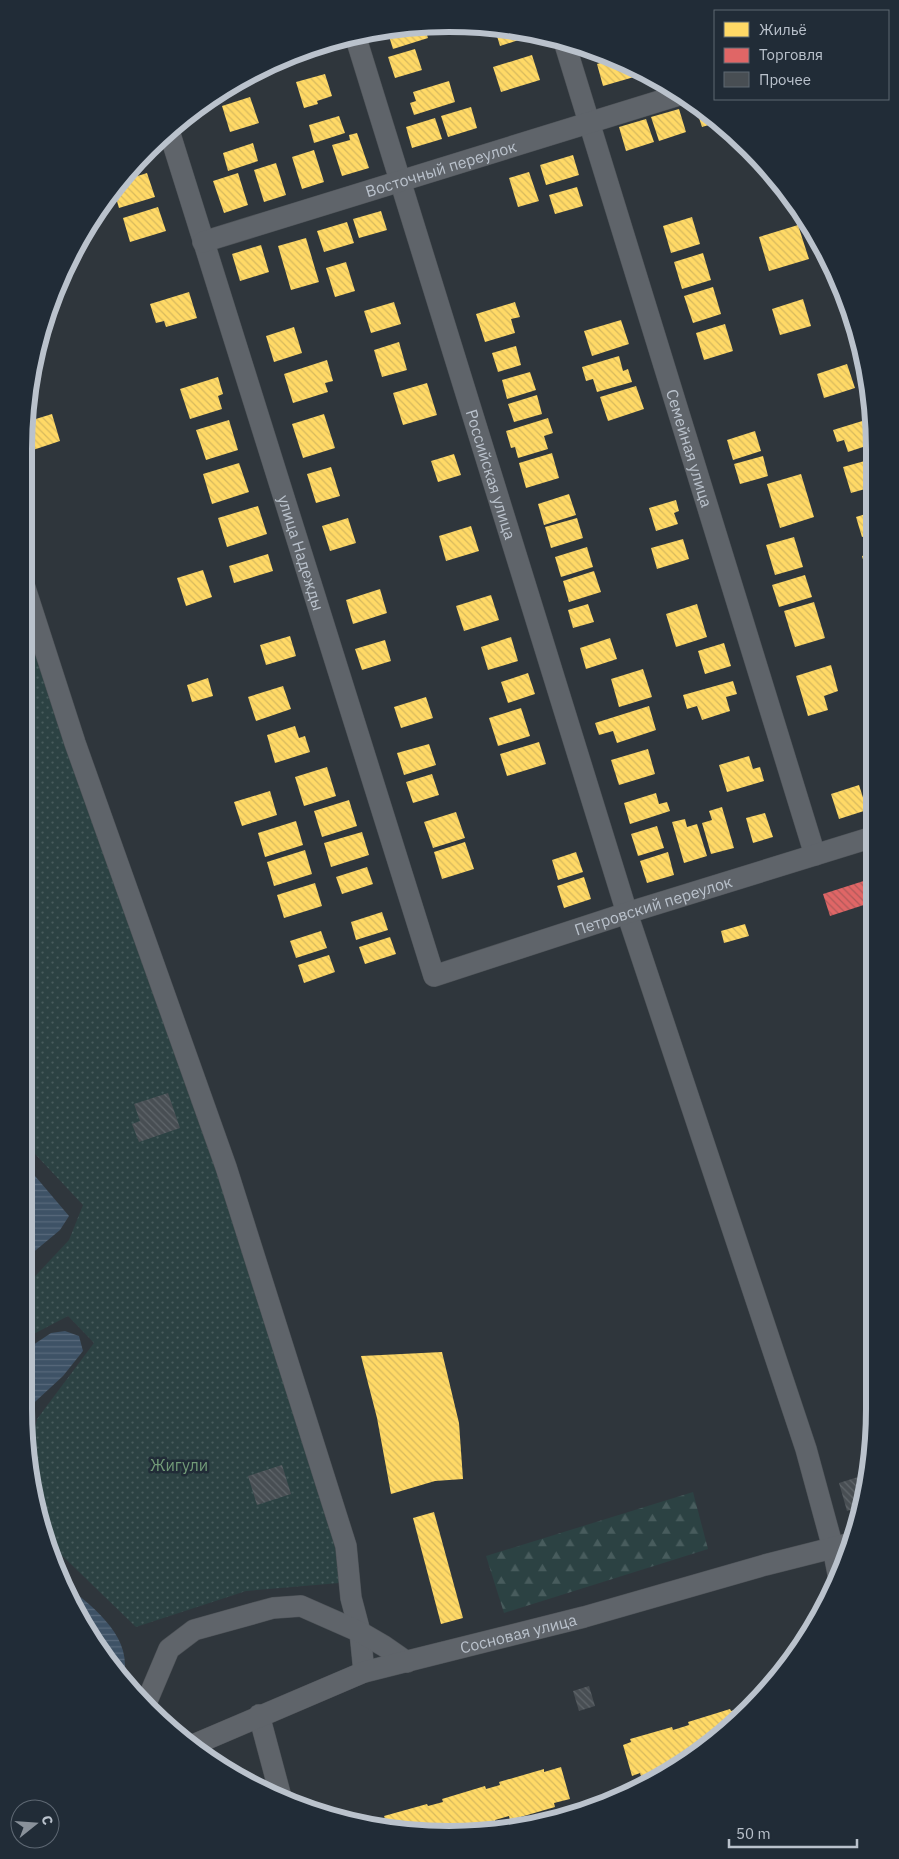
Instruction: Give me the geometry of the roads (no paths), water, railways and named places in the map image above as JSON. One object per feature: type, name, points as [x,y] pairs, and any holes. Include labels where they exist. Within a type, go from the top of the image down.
[{"type":"street","name":"Российская улица","points":[[358,43],[627,913],[806,1449],[843,1545]]},
{"type":"street","name":"Семейная улица","points":[[567,50],[816,855]]},
{"type":"street","name":"Восточный переулок","points":[[203,242],[672,97]]},
{"type":"street","name":"улица Надежды","points":[[172,139],[434,976]]},
{"type":"street","points":[[32,610],[75,743],[226,1167],[346,1546],[351,1598],[360,1632],[364,1672]]},
{"type":"street","name":"Петровский переулок","points":[[434,976],[627,913],[866,839]]},
{"type":"street","name":"Сосновая улица","points":[[199,1742],[364,1672],[584,1617],[765,1565],[843,1545]]},
{"type":"street","points":[[149,1697],[169,1648],[194,1630],[273,1608],[301,1606],[360,1632],[407,1662]]},
{"type":"street","points":[[259,1716],[279,1790]]},
{"type":"water","points":[[32,1172],[69,1216],[60,1230],[32,1253]]},
{"type":"water","points":[[65,1331],[79,1336],[83,1351],[63,1376],[32,1405],[32,1346],[51,1333]]},
{"type":"water","points":[[76,1593],[101,1615],[110,1626],[118,1638],[125,1664],[124,1670],[88,1618]]},
{"type":"park label","name":"Жигули","points":[[179,1465]]}]
